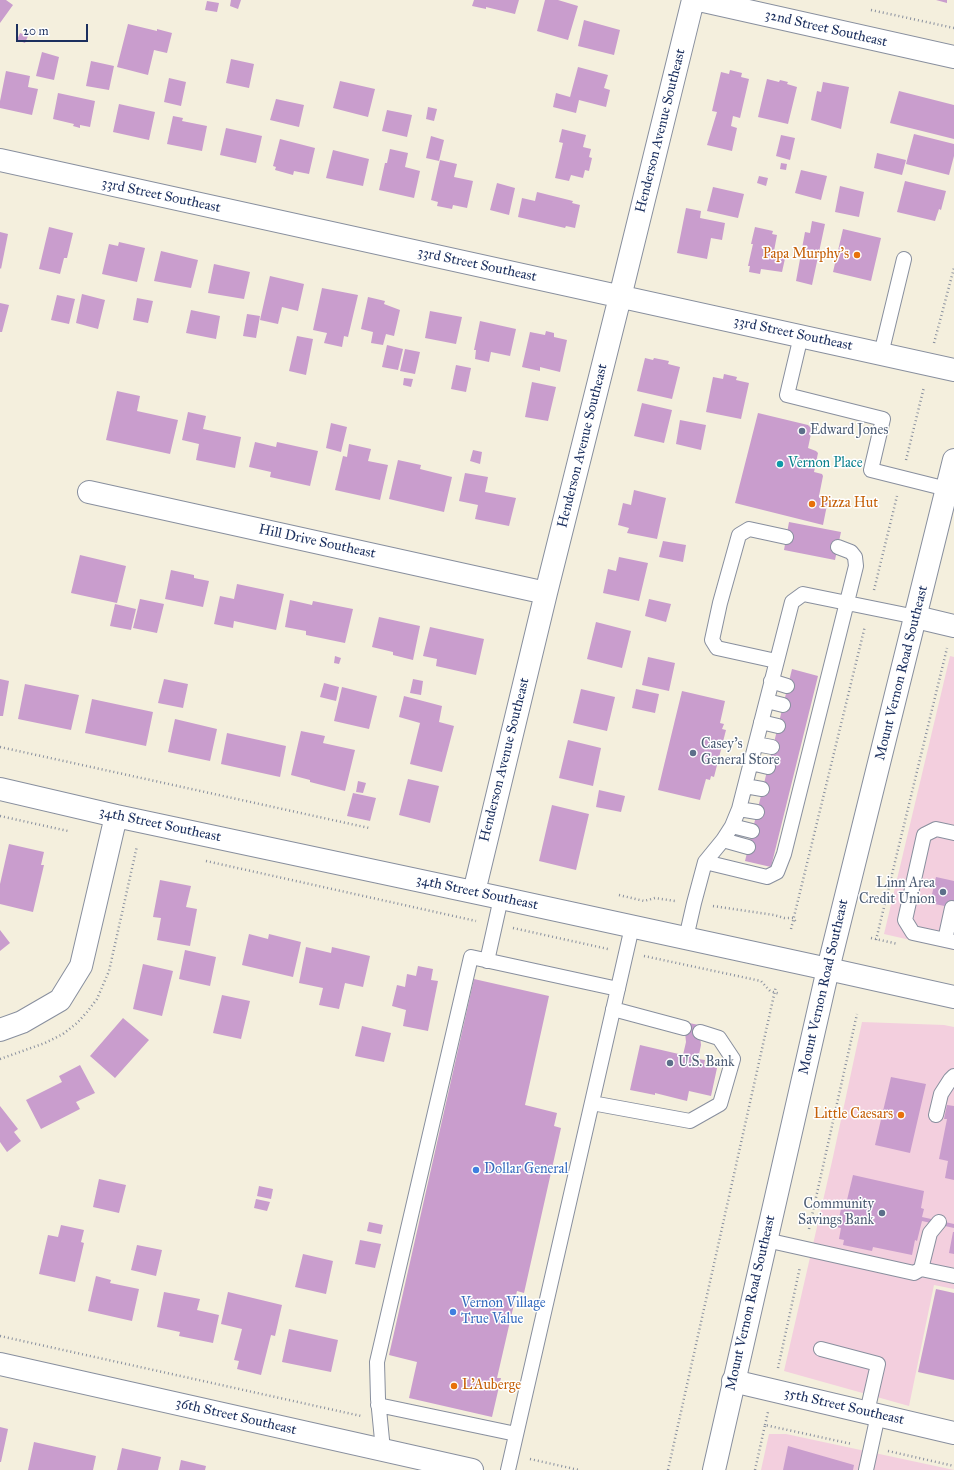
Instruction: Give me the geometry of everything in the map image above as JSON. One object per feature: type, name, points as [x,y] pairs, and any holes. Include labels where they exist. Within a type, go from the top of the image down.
[{"type":"street","name":"Henderson Avenue Southeast","points":[[474,892],[546,593],[693,0]]},
{"type":"street","name":"32nd Street Southeast","points":[[699,0],[954,57]]},
{"type":"street","name":"33rd Street Southeast","points":[[0,160],[954,370]]},
{"type":"street","name":"Mount Vernon Road Southeast","points":[[714,1470],[733,1381],[828,970],[916,617],[949,493],[954,460]]},
{"type":"street","name":"Hill Drive Southeast","points":[[89,492],[546,593]]},
{"type":"street","points":[[916,617],[953,626]]},
{"type":"street","name":"34th Street Southeast","points":[[0,790],[954,997]]},
{"type":"street","points":[[0,1030],[22,1022],[60,1000],[81,966],[116,816]]},
{"type":"street","name":"36th Street Southeast","points":[[0,1364],[472,1470]]},
{"type":"street","name":"35th Street Southeast","points":[[733,1381],[954,1433]]},
{"type":"lane","points":[[881,354],[904,259]]},
{"type":"lane","points":[[801,336],[786,395],[883,419],[871,470],[949,493]]},
{"type":"lane","points":[[776,661],[717,648],[712,640],[720,603],[739,535],[749,528],[786,537]]},
{"type":"lane","points":[[705,862],[767,877],[777,872],[780,853],[814,712],[847,602],[856,566],[855,557],[850,552],[838,547]]},
{"type":"lane","points":[[686,938],[705,862],[723,840],[732,826],[739,809],[792,602],[803,594],[916,617]]},
{"type":"lane","points":[[771,681],[788,686]]},
{"type":"lane","points":[[767,701],[783,704]]},
{"type":"lane","points":[[761,722],[778,726]]},
{"type":"lane","points":[[756,744],[772,747]]},
{"type":"lane","points":[[751,763],[768,767]]},
{"type":"lane","points":[[745,786],[762,789]]},
{"type":"lane","points":[[739,809],[757,812]]},
{"type":"lane","points":[[732,826],[752,831]]},
{"type":"lane","points":[[952,908],[949,941],[913,933],[905,920],[924,834],[936,829],[954,833]]},
{"type":"lane","points":[[723,840],[748,846]]},
{"type":"lane","points":[[487,961],[501,898]]},
{"type":"lane","points":[[508,1470],[632,927]]},
{"type":"lane","points":[[384,1450],[378,1405],[376,1362],[471,957],[618,989]]},
{"type":"lane","points":[[613,1009],[684,1028]]},
{"type":"lane","points":[[592,1103],[690,1121],[720,1104],[733,1059],[719,1038],[700,1032]]},
{"type":"lane","points":[[936,1115],[941,1094],[954,1076]]},
{"type":"lane","points":[[921,1269],[930,1233],[939,1222]]},
{"type":"lane","points":[[766,1240],[914,1273],[921,1269],[954,1276]]},
{"type":"lane","points":[[820,1349],[878,1364],[871,1448],[866,1470]]},
{"type":"lane","points":[[378,1405],[516,1434]]},
{"type":"path","points":[[870,10],[954,28]]},
{"type":"path","points":[[934,345],[954,268]]},
{"type":"path","points":[[791,929],[925,383]]},
{"type":"path","points":[[876,940],[953,626]]},
{"type":"path","points":[[0,746],[368,828]]},
{"type":"path","points":[[0,816],[69,831]]},
{"type":"path","points":[[132,845],[137,846]]},
{"type":"path","points":[[199,859],[495,925],[761,981],[770,991],[780,994]]},
{"type":"path","points":[[668,1470],[776,986]]},
{"type":"path","points":[[755,1470],[857,1014]]},
{"type":"path","points":[[0,1336],[380,1421]]},
{"type":"path","points":[[765,1425],[954,1466]]},
{"type":"path","points":[[512,1453],[525,1458],[579,1470]]},
{"type":"shaded area","points":[[950,656],[954,657],[954,950],[884,934]]},
{"type":"shaded area","points":[[862,1022],[944,1025],[954,1027],[954,1289],[934,1285],[909,1406],[784,1371]]},
{"type":"shaded area","points":[[769,1434],[786,1434],[954,1470],[761,1470]]},
{"type":"building","points":[[0,0],[6,0],[13,5],[0,23]]},
{"type":"building","points":[[231,0],[241,0],[238,9],[230,6]]},
{"type":"building","points":[[474,0],[519,0],[515,14],[486,7],[486,9],[472,6]]},
{"type":"building","points":[[545,0],[558,0],[578,6],[568,40],[537,31]]},
{"type":"building","points":[[936,0],[947,0],[947,3]]},
{"type":"building","points":[[207,1],[219,3],[217,12],[205,10]]},
{"type":"building","points":[[584,20],[620,30],[614,55],[578,46]]},
{"type":"building","points":[[128,24],[172,33],[167,53],[154,50],[148,75],[117,67]]},
{"type":"building","points":[[20,33],[28,36],[25,43],[17,40]]},
{"type":"building","points":[[42,52],[59,57],[54,80],[36,76]]},
{"type":"building","points":[[231,59],[254,64],[249,88],[226,83]]},
{"type":"building","points":[[91,61],[114,66],[109,90],[86,86]]},
{"type":"building","points":[[578,67],[608,75],[604,88],[610,90],[606,107],[579,100],[576,113],[553,107],[556,93],[570,97]]},
{"type":"building","points":[[730,70],[742,73],[741,77],[749,79],[740,118],[733,116],[731,126],[737,128],[732,151],[707,145],[717,112],[712,111],[721,72],[729,74]]},
{"type":"building","points":[[6,71],[30,76],[28,87],[38,89],[32,115],[0,108]]},
{"type":"building","points":[[169,78],[186,82],[181,106],[164,102]]},
{"type":"building","points":[[767,79],[779,82],[780,80],[788,82],[787,84],[797,87],[788,124],[758,117]]},
{"type":"building","points":[[340,81],[375,89],[368,117],[333,108]]},
{"type":"building","points":[[823,82],[849,87],[841,129],[811,120],[817,91],[821,92]]},
{"type":"building","points":[[899,91],[954,105],[954,139],[890,123]]},
{"type":"building","points":[[58,93],[95,101],[90,127],[80,125],[80,128],[73,126],[74,124],[53,119]]},
{"type":"building","points":[[276,99],[304,105],[299,127],[270,120]]},
{"type":"building","points":[[119,104],[155,112],[149,140],[113,132]]},
{"type":"building","points":[[428,107],[437,109],[434,121],[426,119]]},
{"type":"building","points":[[387,110],[412,115],[407,137],[382,131]]},
{"type":"building","points":[[173,116],[183,118],[182,121],[207,126],[202,151],[167,144]]},
{"type":"building","points":[[226,128],[262,136],[256,163],[220,155]]},
{"type":"building","points":[[562,129],[586,135],[583,147],[591,149],[589,157],[592,158],[589,171],[585,170],[583,178],[571,175],[569,181],[555,178],[563,143],[559,142]]},
{"type":"building","points":[[914,134],[954,144],[954,156],[949,175],[906,164]]},
{"type":"building","points":[[781,135],[795,138],[790,160],[776,156]]},
{"type":"building","points":[[431,136],[444,140],[439,161],[426,158]]},
{"type":"building","points":[[280,139],[315,148],[309,174],[294,171],[293,175],[275,170],[276,167],[273,166]]},
{"type":"building","points":[[390,149],[408,153],[405,167],[420,171],[414,198],[379,190],[385,163],[387,163]]},
{"type":"building","points":[[333,150],[369,159],[363,186],[326,178]]},
{"type":"building","points":[[877,153],[906,160],[902,175],[874,168]]},
{"type":"building","points":[[440,160],[457,164],[454,177],[473,181],[467,208],[453,205],[452,209],[437,206],[438,202],[431,200]]},
{"type":"building","points":[[781,163],[787,164],[786,170],[780,169]]},
{"type":"building","points":[[801,170],[827,176],[821,200],[795,193]]},
{"type":"building","points":[[759,176],[768,178],[766,186],[757,183]]},
{"type":"building","points":[[905,181],[946,191],[941,210],[939,209],[935,221],[897,212]]},
{"type":"building","points":[[497,183],[515,188],[509,215],[490,210]]},
{"type":"building","points":[[840,186],[864,192],[859,217],[835,212]]},
{"type":"building","points":[[713,187],[744,194],[738,218],[707,211]]},
{"type":"building","points":[[537,192],[573,201],[572,203],[580,205],[575,228],[566,226],[565,228],[518,217],[522,198],[535,201]]},
{"type":"building","points":[[686,208],[701,211],[700,218],[725,223],[722,240],[711,238],[707,259],[677,253]]},
{"type":"building","points":[[812,221],[825,224],[812,285],[796,281],[805,232],[810,233]]},
{"type":"building","points":[[49,227],[73,233],[67,258],[64,258],[60,274],[39,269]]},
{"type":"building","points":[[755,227],[773,231],[772,234],[777,235],[774,251],[786,254],[782,272],[761,269],[760,274],[749,272],[750,266],[748,266]]},
{"type":"building","name":"Papa Murphy's","points":[[843,229],[881,238],[871,281],[833,272]]},
{"type":"building","points":[[0,232],[8,234],[1,269],[0,268]]},
{"type":"building","points":[[119,242],[145,248],[137,282],[102,274],[109,244],[118,246]]},
{"type":"building","points":[[161,251],[198,260],[191,288],[154,281]]},
{"type":"building","points":[[214,264],[250,272],[244,299],[208,293]]},
{"type":"building","points":[[270,276],[304,284],[298,311],[282,307],[278,324],[260,320]]},
{"type":"building","points":[[322,288],[358,295],[348,337],[344,336],[342,347],[324,343],[327,333],[313,330]]},
{"type":"building","points":[[82,294],[105,300],[98,329],[76,323]]},
{"type":"building","points":[[57,295],[75,299],[69,324],[51,320]]},
{"type":"building","points":[[368,297],[385,301],[384,304],[400,310],[394,336],[386,334],[383,345],[371,343],[373,332],[361,329]]},
{"type":"building","points":[[137,298],[153,301],[148,323],[133,320]]},
{"type":"building","points":[[0,303],[9,305],[2,332],[0,332]]},
{"type":"building","points":[[191,310],[220,316],[216,339],[186,333]]},
{"type":"building","points":[[430,311],[462,317],[456,344],[425,338]]},
{"type":"building","points":[[247,314],[260,316],[256,338],[243,336]]},
{"type":"building","points":[[480,321],[516,329],[510,356],[491,352],[489,362],[475,359],[476,350],[474,350]]},
{"type":"building","points":[[546,331],[554,333],[554,337],[567,340],[560,372],[540,367],[540,371],[522,367],[530,332],[545,335]]},
{"type":"building","points":[[297,336],[313,339],[306,375],[289,371]]},
{"type":"building","points":[[387,345],[403,349],[398,370],[382,367]]},
{"type":"building","points":[[405,349],[420,352],[415,374],[400,371]]},
{"type":"building","points":[[645,358],[669,361],[668,364],[680,367],[672,399],[637,391]]},
{"type":"building","points":[[456,365],[471,368],[466,392],[451,389]]},
{"type":"building","points":[[724,374],[737,377],[736,380],[749,383],[741,419],[706,412],[713,377],[723,379]]},
{"type":"building","points":[[404,378],[413,379],[411,387],[403,385]]},
{"type":"building","points":[[532,382],[556,387],[548,421],[525,417]]},
{"type":"building","points":[[117,391],[140,396],[137,411],[178,420],[170,454],[106,440]]},
{"type":"building","points":[[642,403],[672,410],[664,443],[634,436]]},
{"type":"building","points":[[188,412],[206,416],[203,429],[241,437],[235,468],[196,460],[199,444],[182,440]]},
{"type":"building","name":"Vernon Place","points":[[758,413],[808,425],[812,429],[808,448],[818,453],[814,472],[822,474],[823,476],[819,496],[826,497],[828,500],[823,525],[735,503]]},
{"type":"building","points":[[680,420],[706,425],[701,450],[676,444]]},
{"type":"building","points":[[331,423],[347,427],[341,452],[326,448]]},
{"type":"building","points":[[255,442],[276,447],[277,442],[318,451],[310,486],[270,477],[271,472],[249,467]]},
{"type":"building","points":[[349,444],[371,449],[368,461],[388,465],[380,500],[335,490],[343,456],[347,457]]},
{"type":"building","points":[[473,450],[482,452],[480,464],[470,461]]},
{"type":"building","points":[[398,460],[421,465],[420,469],[452,477],[444,512],[389,499]]},
{"type":"building","points":[[465,473],[488,477],[485,492],[516,498],[509,526],[475,519],[478,505],[459,501]]},
{"type":"building","points":[[634,490],[666,498],[657,539],[627,533],[629,528],[618,525],[623,503],[631,505]]},
{"type":"building","points":[[789,522],[841,532],[835,560],[784,550]]},
{"type":"building","points":[[663,541],[686,545],[683,562],[659,557]]},
{"type":"building","points":[[80,555],[126,566],[117,603],[71,593]]},
{"type":"building","points":[[619,557],[648,563],[639,601],[603,593],[608,569],[616,571]]},
{"type":"building","points":[[171,570],[194,575],[194,578],[209,581],[203,607],[165,599]]},
{"type":"building","points":[[237,584],[284,594],[276,630],[234,621],[233,628],[214,624],[220,596],[234,599]]},
{"type":"building","points":[[140,599],[164,604],[157,633],[133,628]]},
{"type":"building","points":[[649,599],[671,604],[666,622],[645,616]]},
{"type":"building","points":[[290,600],[312,605],[313,601],[353,609],[345,643],[306,635],[306,631],[285,627]]},
{"type":"building","points":[[115,604],[136,609],[131,630],[110,626]]},
{"type":"building","points":[[379,617],[420,626],[413,660],[393,655],[393,652],[372,647]]},
{"type":"building","points":[[596,622],[631,631],[622,668],[587,659]]},
{"type":"building","points":[[430,627],[484,639],[476,675],[436,666],[437,659],[423,656]]},
{"type":"building","points":[[335,656],[341,658],[339,664],[334,663]]},
{"type":"building","points":[[648,657],[675,663],[669,691],[642,685]]},
{"type":"building","points":[[792,669],[818,676],[771,867],[745,861]]},
{"type":"building","points":[[0,679],[9,681],[3,716],[0,716]]},
{"type":"building","points":[[164,679],[188,684],[183,708],[158,703]]},
{"type":"building","points":[[413,679],[423,681],[421,695],[410,693]]},
{"type":"building","points":[[324,683],[339,687],[336,701],[320,697]]},
{"type":"building","points":[[25,684],[79,695],[71,730],[18,719]]},
{"type":"building","points":[[342,687],[377,696],[369,729],[334,721]]},
{"type":"building","points":[[581,689],[615,697],[607,731],[573,723]]},
{"type":"building","points":[[636,689],[659,694],[655,713],[632,708]]},
{"type":"building","name":"Casey's General Store","points":[[682,691],[725,701],[720,723],[724,724],[722,729],[726,730],[714,777],[711,776],[710,780],[706,779],[700,800],[658,790]]},
{"type":"building","points":[[404,696],[442,706],[439,722],[454,726],[442,772],[410,764],[420,723],[399,717]]},
{"type":"building","points":[[92,699],[153,712],[146,746],[85,733]]},
{"type":"building","points":[[175,719],[217,729],[210,761],[168,752]]},
{"type":"building","points":[[301,731],[325,736],[323,743],[355,750],[345,791],[310,782],[310,780],[291,775]]},
{"type":"building","points":[[227,733],[286,746],[280,777],[221,764]]},
{"type":"building","points":[[568,740],[601,748],[593,786],[559,778]]},
{"type":"building","points":[[408,779],[439,786],[430,823],[399,815]]},
{"type":"building","points":[[358,781],[366,783],[363,793],[356,792]]},
{"type":"building","points":[[599,790],[625,796],[621,812],[596,807]]},
{"type":"building","points":[[353,793],[376,798],[370,821],[347,816]]},
{"type":"building","points":[[552,805],[589,814],[576,870],[539,861]]},
{"type":"building","points":[[9,844],[44,852],[41,865],[44,865],[33,912],[0,904],[0,884]]},
{"type":"building","name":"Linn Area Credit Union","points":[[936,877],[954,881],[954,908],[930,903]]},
{"type":"building","points":[[160,880],[191,886],[186,907],[197,909],[190,946],[157,940],[161,918],[153,917]]},
{"type":"building","points":[[0,930],[10,943],[0,951]]},
{"type":"building","points":[[249,934],[268,939],[269,934],[301,942],[293,977],[242,965]]},
{"type":"building","points":[[306,947],[331,953],[332,947],[370,956],[363,987],[345,983],[339,1009],[319,1005],[323,988],[299,983]]},
{"type":"building","points":[[185,950],[216,957],[210,986],[179,979]]},
{"type":"building","points":[[143,964],[173,971],[162,1016],[133,1009]]},
{"type":"building","points":[[418,966],[433,969],[431,980],[438,981],[428,1031],[403,1026],[406,1010],[392,1006],[397,985],[405,987],[407,974],[416,976]]},
{"type":"building","points":[[474,979],[549,996],[525,1105],[557,1113],[554,1126],[561,1128],[524,1293],[517,1291],[497,1378],[501,1378],[492,1417],[409,1398],[417,1362],[389,1355]]},
{"type":"building","points":[[222,995],[250,1001],[241,1039],[213,1033]]},
{"type":"building","points":[[123,1018],[149,1040],[115,1078],[90,1056]]},
{"type":"building","name":"U.S. Bank","points":[[684,1022],[699,1025],[701,1045],[698,1059],[705,1060],[704,1065],[717,1068],[711,1096],[689,1091],[687,1101],[655,1093],[655,1095],[630,1090],[640,1045],[683,1055],[686,1042]]},
{"type":"building","points":[[362,1026],[391,1033],[384,1062],[355,1056]]},
{"type":"building","points":[[80,1065],[95,1093],[76,1102],[80,1109],[41,1129],[26,1100],[62,1082],[59,1076]]},
{"type":"building","name":"Little Caesars","points":[[891,1077],[926,1084],[910,1153],[875,1145]]},
{"type":"building","points":[[947,1105],[954,1106],[954,1180],[945,1178],[948,1161],[939,1159],[947,1119],[944,1119]]},
{"type":"building","points":[[0,1106],[18,1129],[14,1132],[21,1141],[7,1152],[0,1142]]},
{"type":"building","name":"Community Savings Bank","points":[[853,1175],[924,1191],[921,1208],[924,1209],[922,1217],[954,1224],[954,1228],[922,1221],[917,1241],[915,1240],[912,1255],[873,1247],[872,1251],[843,1245],[844,1240],[839,1239],[841,1228],[837,1227],[843,1200],[847,1200]]},
{"type":"building","points":[[99,1179],[126,1185],[119,1213],[93,1207]]},
{"type":"building","points":[[259,1186],[273,1189],[271,1199],[257,1196]]},
{"type":"building","points":[[256,1199],[270,1202],[267,1211],[254,1208]]},
{"type":"building","points":[[369,1222],[383,1225],[381,1234],[367,1231]]},
{"type":"building","points":[[61,1225],[84,1230],[81,1242],[84,1243],[75,1282],[39,1274],[48,1235],[58,1237]]},
{"type":"building","points":[[954,1232],[954,1254],[949,1253]]},
{"type":"building","points":[[360,1240],[381,1244],[375,1268],[355,1264]]},
{"type":"building","points":[[137,1245],[162,1250],[156,1276],[131,1270]]},
{"type":"building","points":[[303,1254],[333,1261],[326,1294],[295,1287]]},
{"type":"building","points":[[96,1276],[111,1280],[110,1283],[139,1289],[132,1321],[88,1311]]},
{"type":"building","points":[[936,1289],[954,1293],[954,1380],[918,1372]]},
{"type":"building","points":[[164,1292],[200,1299],[197,1310],[219,1315],[213,1343],[179,1336],[180,1332],[157,1327]]},
{"type":"building","points":[[228,1292],[282,1305],[275,1336],[271,1335],[261,1375],[237,1369],[239,1361],[234,1360],[242,1329],[221,1324]]},
{"type":"building","points":[[289,1329],[338,1340],[331,1372],[282,1362]]},
{"type":"building","points":[[0,1427],[8,1429],[1,1462],[0,1462]]},
{"type":"building","points":[[34,1442],[96,1456],[93,1470],[28,1470]]},
{"type":"building","points":[[788,1446],[854,1465],[853,1470],[783,1470]]},
{"type":"building","points":[[122,1448],[161,1457],[158,1470],[117,1470]]},
{"type":"building","points":[[181,1460],[206,1466],[205,1470],[179,1470]]},
{"type":"place","name":"Papa Murphy's","points":[[857,255]]},
{"type":"place","name":"Edward Jones","points":[[802,431]]},
{"type":"place","name":"Vernon Place","points":[[780,464]]},
{"type":"place","name":"Pizza Hut","points":[[812,504]]},
{"type":"place","name":"Casey's General Store","points":[[693,753]]},
{"type":"place","name":"Linn Area Credit Union","points":[[943,892]]},
{"type":"place","name":"U.S. Bank","points":[[670,1063]]},
{"type":"place","name":"Little Caesars","points":[[901,1115]]},
{"type":"place","name":"Dollar General","points":[[476,1170]]},
{"type":"place","name":"Community Savings Bank","points":[[882,1213]]},
{"type":"place","name":"Vernon Village True Value","points":[[453,1312]]},
{"type":"place","name":"L'Auberge","points":[[454,1386]]}]
